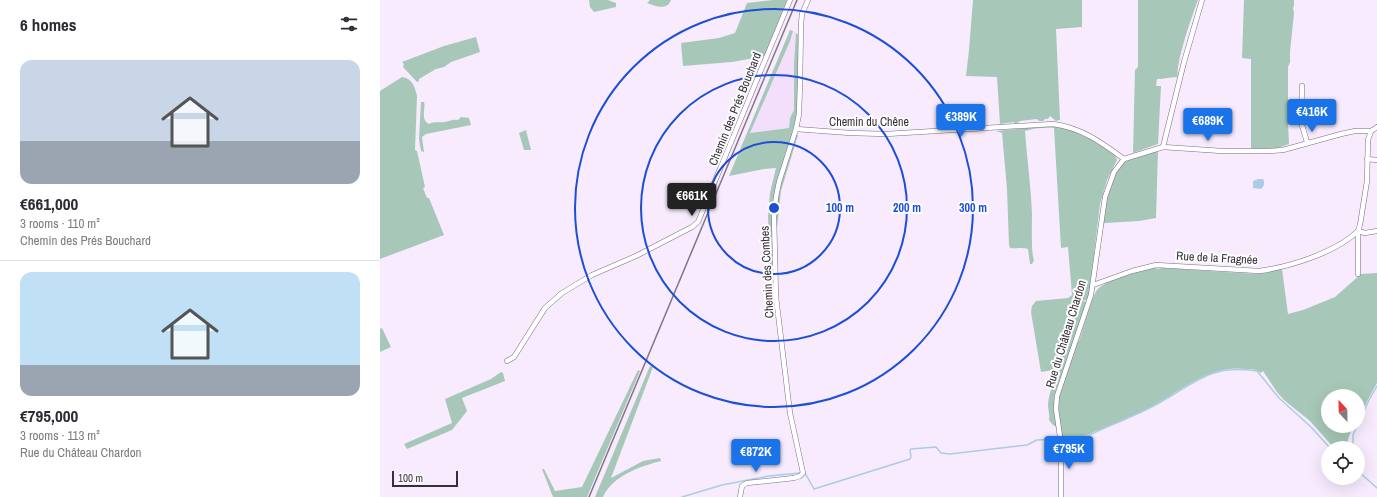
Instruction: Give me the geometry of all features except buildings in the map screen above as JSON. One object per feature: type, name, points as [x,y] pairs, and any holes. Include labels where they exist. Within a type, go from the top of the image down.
[{"type":"street","name":"Chemin des Prés Bouchard","points":[[507,361],[514,357],[550,303],[562,293],[588,277],[636,256],[664,240],[692,227],[698,222],[790,0]]},
{"type":"street","name":"Chemin des Combes","points":[[740,497],[742,486],[747,483],[791,479],[802,473],[788,398],[776,297],[774,217],[776,197],[799,114],[800,24],[802,14],[808,0]]},
{"type":"street","points":[[1163,147],[1184,62],[1202,0]]},
{"type":"street","points":[[1302,86],[1301,122],[1307,142]]},
{"type":"street","name":"Chemin du Chêne","points":[[796,129],[850,134],[886,134],[1054,124],[1086,133],[1124,159]]},
{"type":"street","points":[[1124,159],[1163,147],[1252,152],[1283,150],[1307,142],[1348,132],[1371,131],[1377,127]]},
{"type":"street","points":[[1358,274],[1358,231],[1367,181],[1368,140],[1371,131]]},
{"type":"street","name":"Rue du Château Chardon","points":[[1062,497],[1061,439],[1056,409],[1057,396],[1089,301],[1093,284],[1105,197],[1114,172],[1124,159]]},
{"type":"street","points":[[1367,159],[1377,160]]},
{"type":"street","points":[[1358,231],[1365,233],[1377,231]]},
{"type":"street","name":"Rue de la Fragnée","points":[[1093,284],[1132,271],[1156,266],[1259,271],[1268,270],[1306,259],[1326,251],[1350,238],[1358,231]]},
{"type":"shaded area","points":[[793,31],[796,33],[794,110],[790,118],[789,128],[750,133]]},
{"type":"green space","points":[[589,0],[608,0],[616,3],[616,7],[594,12],[590,7]]},
{"type":"green space","points":[[650,0],[671,0],[667,6],[660,7],[647,3]]},
{"type":"green space","points":[[787,0],[765,56],[732,62],[683,66],[681,43],[719,38],[735,33],[747,3]]},
{"type":"green space","points":[[973,0],[1082,0],[1082,27],[1056,29],[1060,120],[1056,121],[1050,116],[1048,119],[1043,121],[1039,121],[1037,119],[1020,121],[1015,124],[1014,122],[1000,124],[997,77],[966,76]]},
{"type":"green space","points":[[1138,0],[1198,0],[1181,51],[1178,77],[1157,79],[1156,86],[1161,86],[1158,144],[1133,153],[1135,70],[1138,67]]},
{"type":"green space","points":[[1244,0],[1294,0],[1290,62],[1288,67],[1289,144],[1278,148],[1251,150],[1251,59],[1242,58]]},
{"type":"green space","points":[[790,30],[793,31],[790,41],[750,133],[789,128],[790,118],[794,110],[796,33],[799,35],[798,110],[792,133],[798,135],[781,191],[777,228],[772,229],[773,276],[770,276],[768,216],[770,193],[776,168],[729,176]]},
{"type":"green space","points":[[476,37],[480,52],[436,69],[419,79],[417,82],[403,67],[404,64],[402,62],[444,46]]},
{"type":"green space","points":[[402,77],[411,81],[417,96],[415,150],[417,151],[425,187],[423,188],[427,198],[429,198],[444,235],[380,259],[380,91]]},
{"type":"green space","points":[[421,102],[424,102],[424,117],[426,122],[429,124],[458,120],[461,117],[469,118],[471,125],[426,134],[422,137],[424,152],[421,151],[419,139]]},
{"type":"green space","points":[[1046,126],[1066,129],[1083,135],[1115,155],[1117,160],[1107,180],[1100,204],[1089,296],[1088,299],[1083,301],[1087,302],[1054,396],[1057,427],[1049,420],[1048,404],[1054,381],[1060,369],[1041,372],[1031,312],[1032,306],[1036,301],[1068,298],[1072,295],[1068,247],[1061,248],[1054,128],[1039,128],[1025,131],[1032,214],[1032,245],[1034,260],[1032,264],[1030,264],[1028,249],[1010,248],[1009,245],[1007,189],[1002,133],[996,131]]},
{"type":"green space","points":[[526,130],[531,150],[524,150],[519,133]]},
{"type":"green space","points":[[1158,151],[1156,218],[1139,221],[1105,223],[1102,225],[1108,193],[1118,169],[1130,159]]},
{"type":"green space","points":[[1155,267],[1157,269],[1162,268],[1257,274],[1282,269],[1288,314],[1303,310],[1335,297],[1361,274],[1377,273],[1377,383],[1365,405],[1365,389],[1321,389],[1321,433],[1350,433],[1348,441],[1328,441],[1310,421],[1284,400],[1263,371],[1261,373],[1250,369],[1232,369],[1206,375],[1147,409],[1071,441],[1066,440],[1062,436],[1058,404],[1059,394],[1077,341],[1079,341],[1090,306],[1097,290],[1108,282]]},
{"type":"green space","points":[[382,328],[391,347],[380,352],[380,329]]},
{"type":"green space","points":[[650,366],[653,367],[611,478],[643,461],[660,458],[661,461],[628,473],[613,483],[603,497],[595,497]]},
{"type":"green space","points":[[638,370],[640,371],[587,497],[553,497],[542,469],[544,469],[555,491],[582,487]]},
{"type":"green space","points":[[501,372],[503,373],[505,381],[462,398],[467,411],[452,430],[407,449],[404,444],[452,423],[445,399],[491,379]]},
{"type":"water","points":[[1258,179],[1264,180],[1261,189],[1253,188],[1253,181]]},
{"type":"waterway","points":[[1062,439],[1070,442],[1090,435],[1159,403],[1205,376],[1227,370],[1241,370],[1257,371],[1279,398],[1311,427],[1324,441]]},
{"type":"waterway","points":[[1365,409],[1377,386]]},
{"type":"waterway","points":[[1353,441],[1354,433]]},
{"type":"waterway","points":[[805,473],[814,489],[910,459],[911,449],[936,447],[941,453],[950,454],[1027,445],[1037,440],[1059,439]]},
{"type":"waterway","points":[[682,497],[722,485],[769,476],[800,473]]},
{"type":"waterway","points":[[1365,477],[1377,488]]},
{"type":"railway","points":[[589,497],[797,0]]}]
